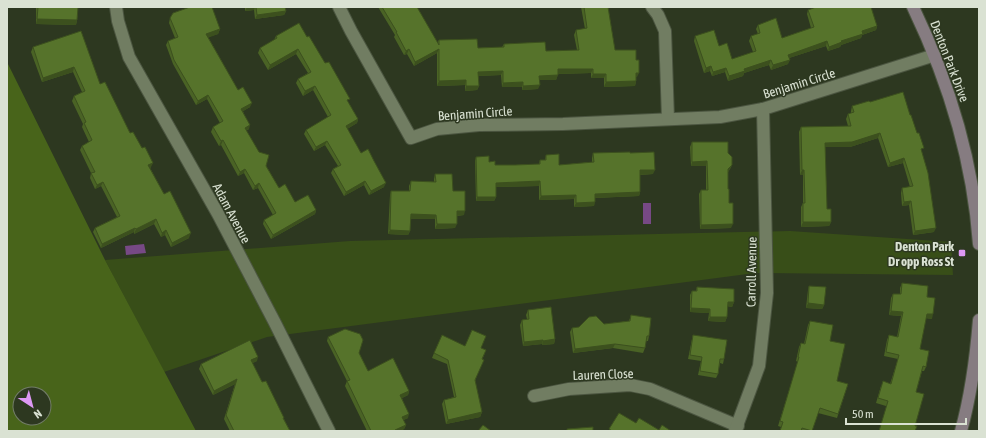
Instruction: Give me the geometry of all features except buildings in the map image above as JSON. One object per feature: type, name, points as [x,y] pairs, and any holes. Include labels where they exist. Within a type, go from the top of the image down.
[{"type":"main road","name":"Denton Park Drive","points":[[913,7],[935,55],[961,132],[978,222],[979,244]]},
{"type":"main road","points":[[961,431],[974,369],[979,320]]},
{"type":"street","name":"Adam Avenue","points":[[116,7],[118,21],[129,57],[218,214],[329,431]]},
{"type":"street","name":"Benjamin Circle","points":[[339,7],[410,138],[437,129],[479,125],[563,124],[720,118],[763,109],[935,55]]},
{"type":"street","points":[[652,7],[658,15],[665,31],[668,119]]},
{"type":"street","name":"Carroll Avenue","points":[[736,429],[759,366],[767,293],[763,109]]},
{"type":"street","name":"Lauren Close","points":[[534,396],[569,389],[630,385],[650,389],[736,429]]},
{"type":"green space","points":[[7,62],[105,260],[196,431],[7,431]]},
{"type":"green space","points":[[790,231],[951,242],[953,275],[755,273],[267,337],[164,372],[105,260],[350,241]]},
{"type":"shaded area","points":[[643,203],[651,203],[651,224],[643,224]]},
{"type":"shaded area","points":[[144,244],[146,253],[126,255],[125,246]]},
{"type":"place","name":"Denton Park Dr opp Ross St","points":[[962,253]]}]
